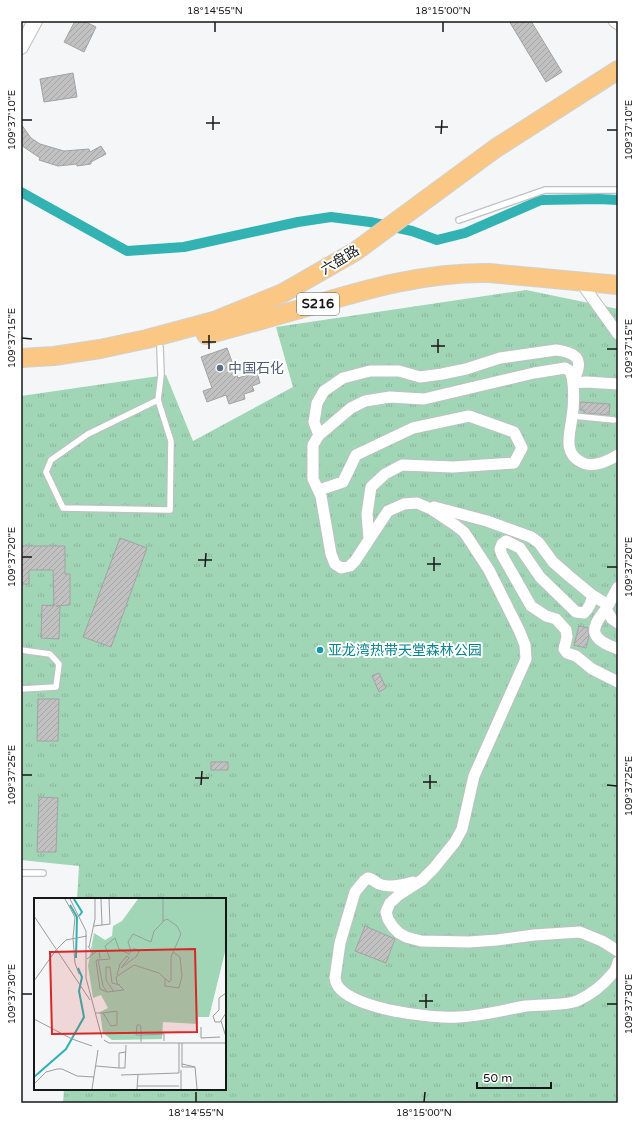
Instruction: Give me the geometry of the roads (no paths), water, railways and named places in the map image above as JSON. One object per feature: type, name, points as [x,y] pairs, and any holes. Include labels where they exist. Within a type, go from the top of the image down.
[{"type":"main road","name":"六盘路","points":[[21,358],[54,356],[147,340],[214,320],[283,293],[356,251],[496,148],[618,70]]},
{"type":"main road","name":"S216","points":[[21,368],[58,366],[103,360],[160,347],[355,293],[428,277],[469,273],[489,273],[618,284]]},
{"type":"street","points":[[21,47],[35,21]]},
{"type":"street","points":[[614,21],[618,24]]},
{"type":"street","points":[[580,281],[618,334]]},
{"type":"street","points":[[319,435],[314,422],[317,403],[324,391],[343,378],[370,372],[399,371],[420,377],[466,369],[500,358],[556,350],[564,351],[576,356],[579,362],[578,372],[573,382]]},
{"type":"street","points":[[618,456],[593,465],[585,464],[574,459],[570,449],[568,437],[573,416],[573,382],[570,371],[565,368],[534,373],[424,399],[390,397],[366,401],[351,408],[319,435],[313,445],[312,457],[313,479],[319,490],[330,554],[335,564],[341,568],[350,566],[355,561],[388,511],[404,504],[417,504],[474,517],[531,537],[539,542],[553,562],[607,607],[612,619],[618,623]]},
{"type":"street","points":[[573,382],[618,384]]},
{"type":"street","points":[[319,490],[342,482],[356,455],[413,428],[469,416],[514,432],[522,448],[514,463],[452,467],[402,465],[385,474],[371,487],[367,514],[369,539]]},
{"type":"street","points":[[417,504],[431,509],[464,532],[489,570],[519,630],[525,645],[526,658],[474,776],[462,829],[448,852],[422,880],[400,894],[390,903],[386,912],[388,919],[393,927],[406,937],[421,940],[469,942],[580,932],[602,941],[618,951]]},
{"type":"street","points":[[592,595],[590,605],[584,614],[576,612],[540,576],[520,548],[506,542],[502,544],[500,549],[502,555],[531,606],[546,616],[556,619],[566,630],[567,637],[564,649],[567,653],[576,656],[592,669],[618,682]]},
{"type":"street","points":[[618,587],[594,626],[595,634],[600,640],[618,649]]},
{"type":"street","points":[[422,880],[400,885],[389,885],[380,884],[373,879],[368,878],[360,885],[355,892],[340,943],[335,971],[335,982],[342,992],[359,1001],[385,1010],[418,1016],[460,1018],[526,1006],[576,1002],[603,983],[614,972],[618,962]]},
{"type":"lane","points":[[459,220],[545,190],[618,190]]},
{"type":"lane","points":[[158,400],[88,434],[51,460],[46,472],[63,508],[170,510],[171,441],[158,400],[161,375],[160,347]]},
{"type":"lane","points":[[573,416],[614,420]]},
{"type":"lane","points":[[21,650],[50,654],[59,664],[56,687],[21,689]]},
{"type":"lane","points":[[21,873],[43,873]]},
{"type":"waterway","points":[[21,192],[127,251],[184,247],[298,222],[331,217],[370,222],[412,231],[437,240],[465,233],[541,200],[618,200]]},
{"type":"place","name":"中国石化","points":[[220,368]]},
{"type":"place","name":"亚龙湾热带天堂森林公园","points":[[320,650]]}]
